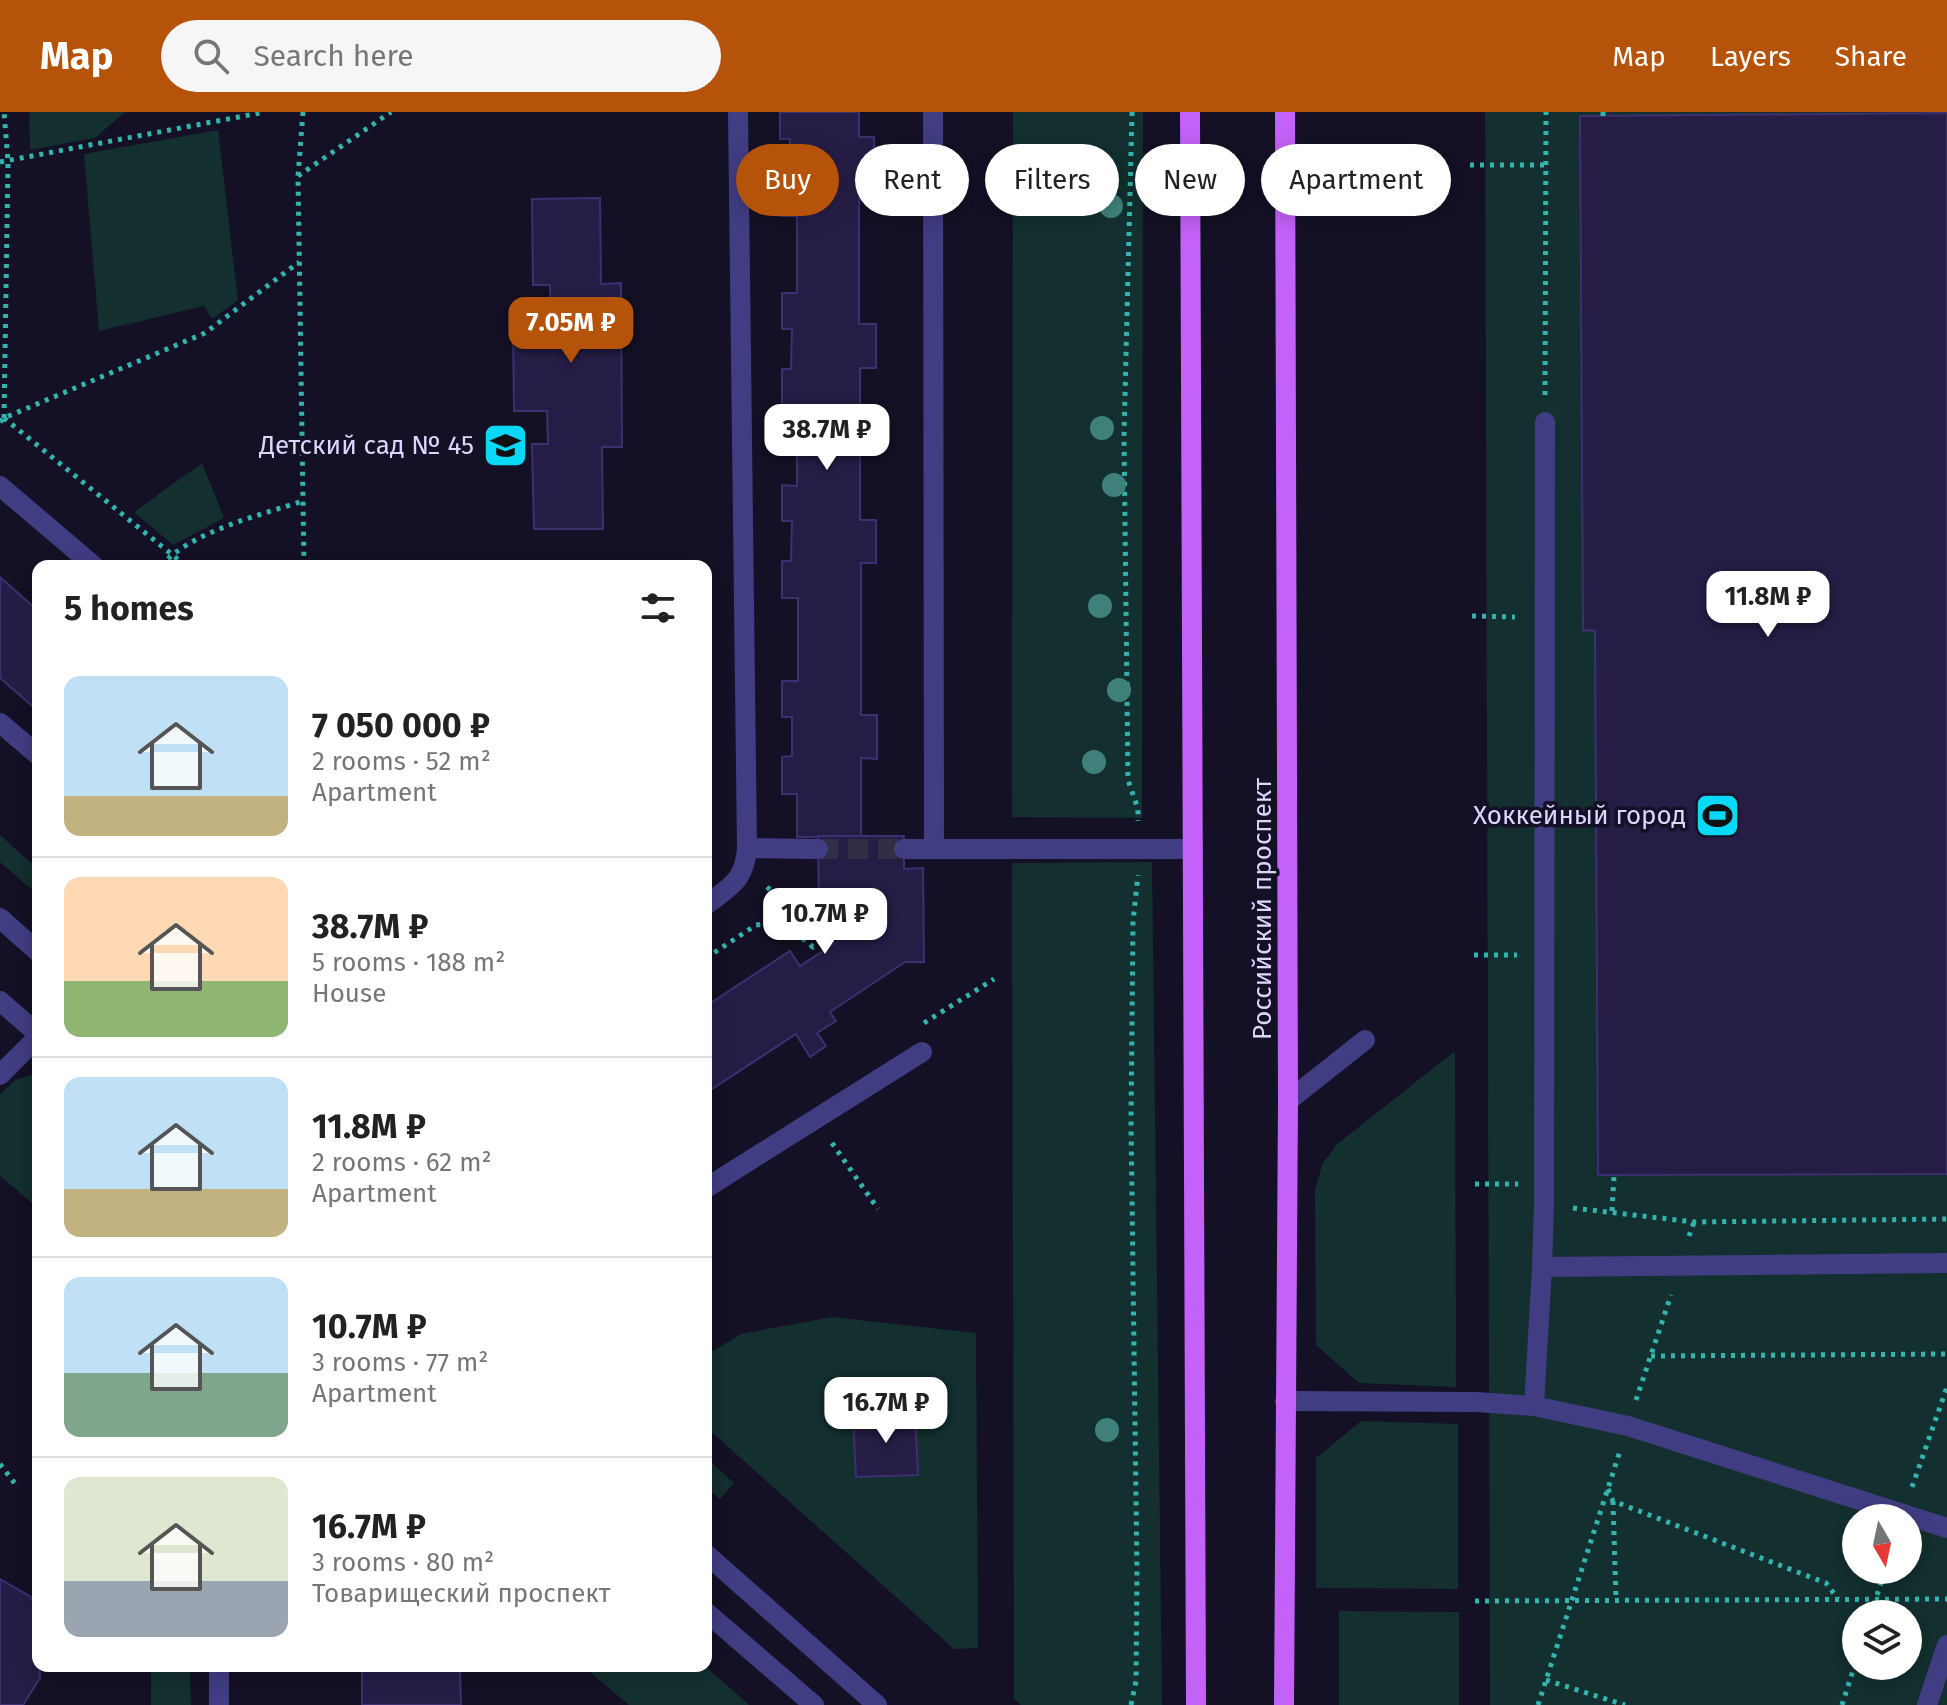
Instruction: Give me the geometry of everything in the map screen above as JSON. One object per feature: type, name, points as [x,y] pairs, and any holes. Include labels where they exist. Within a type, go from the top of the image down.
[{"type":"main road","points":[[1190,112],[1196,1705]]},
{"type":"main road","name":"Российский проспект","points":[[1284,1705],[1288,1101],[1285,112]]},
{"type":"street","points":[[712,901],[732,886],[746,858],[738,112]]},
{"type":"street","points":[[933,112],[934,848]]},
{"type":"street","points":[[1534,1406],[1544,1206],[1545,422]]},
{"type":"street","points":[[0,486],[87,560]]},
{"type":"street","points":[[0,723],[32,750]]},
{"type":"street","points":[[746,858],[818,849]]},
{"type":"street","points":[[904,849],[1193,849]]},
{"type":"street","points":[[0,918],[32,947]]},
{"type":"street","points":[[0,1001],[32,1030]]},
{"type":"street","points":[[1288,1101],[1365,1040]]},
{"type":"street","points":[[0,1075],[32,1042]]},
{"type":"street","points":[[712,1184],[922,1052]]},
{"type":"street","points":[[1542,1267],[1947,1263]]},
{"type":"street","points":[[1285,1401],[1476,1402],[1534,1406],[1628,1426],[1871,1504]]},
{"type":"street","points":[[1922,1520],[1947,1528]]},
{"type":"street","points":[[712,1559],[877,1705]]},
{"type":"street","points":[[712,1617],[814,1705]]},
{"type":"street","points":[[1927,1705],[1947,1645]]},
{"type":"street","points":[[219,1672],[219,1705]]},
{"type":"path","points":[[2,420],[8,161],[4,112]]},
{"type":"path","points":[[0,162],[265,112]]},
{"type":"path","points":[[303,112],[298,176],[304,560]]},
{"type":"path","points":[[298,176],[391,112]]},
{"type":"path","points":[[1131,1705],[1136,1681],[1137,1575],[1131,1076],[1133,921],[1140,849],[1138,809],[1128,780],[1124,436],[1132,112]]},
{"type":"path","points":[[1545,422],[1546,112]]},
{"type":"path","points":[[1470,165],[1546,165]]},
{"type":"path","points":[[2,420],[205,333],[299,262]]},
{"type":"path","points":[[2,420],[178,560]]},
{"type":"path","points":[[166,560],[171,554],[225,526],[303,501]]},
{"type":"path","points":[[1472,616],[1511,617]]},
{"type":"path","points":[[746,858],[831,946]]},
{"type":"path","points":[[712,954],[756,925],[781,924],[813,947],[825,940]]},
{"type":"path","points":[[1474,955],[1506,955]]},
{"type":"path","points":[[816,1119],[878,1209]]},
{"type":"path","points":[[1612,1211],[1614,1175]]},
{"type":"path","points":[[1475,1184],[1507,1184]]},
{"type":"path","points":[[1544,1206],[1694,1222],[1947,1219]]},
{"type":"path","points":[[1538,1705],[1694,1222]]},
{"type":"path","points":[[1651,1356],[1947,1354]]},
{"type":"path","points":[[1906,1504],[1947,1387]]},
{"type":"path","points":[[0,1464],[16,1485]]},
{"type":"path","points":[[1608,1489],[1613,1501],[1616,1600]]},
{"type":"path","points":[[1613,1501],[1826,1583],[1838,1599]]},
{"type":"path","points":[[1876,1599],[1881,1584]]},
{"type":"path","points":[[1475,1601],[1947,1599]]},
{"type":"path","points":[[1546,1679],[1625,1705]]},
{"type":"path","points":[[1842,1705],[1850,1680]]},
{"type":"path","points":[[1602,1705],[1611,1700]]},
{"type":"green space","points":[[29,112],[125,112],[95,138],[30,150]]},
{"type":"green space","points":[[1013,112],[1143,112],[1143,144],[1135,144],[1135,216],[1143,216],[1142,818],[1012,817],[1013,216],[1119,216],[1119,144],[1013,144]]},
{"type":"green space","name":"Хоккейный город","points":[[1485,112],[1947,112],[1947,1705],[1490,1705]]},
{"type":"green space","points":[[218,130],[238,300],[212,319],[204,306],[99,331],[84,154]]},
{"type":"green space","points":[[202,463],[224,518],[173,545],[134,512]]},
{"type":"green space","points":[[0,835],[32,864],[32,890],[0,862]]},
{"type":"green space","points":[[1152,862],[1162,1705],[1021,1705],[1014,1699],[1012,863]]},
{"type":"green space","points":[[1455,1051],[1456,1387],[1359,1383],[1316,1345],[1315,1190],[1322,1165],[1336,1145]]},
{"type":"green space","points":[[32,1075],[32,1203],[0,1176],[0,1095],[15,1080]]},
{"type":"green space","points":[[832,1317],[976,1333],[978,1648],[954,1649],[712,1432],[712,1351],[741,1334]]},
{"type":"green space","points":[[1361,1421],[1458,1424],[1458,1589],[1316,1588],[1316,1458]]},
{"type":"green space","points":[[712,1463],[734,1483],[720,1499],[712,1492]]},
{"type":"green space","points":[[1339,1611],[1459,1612],[1459,1705],[1339,1705]]},
{"type":"green space","points":[[151,1672],[190,1672],[191,1705],[151,1705]]},
{"type":"green space","points":[[590,1672],[712,1672],[749,1705],[629,1705]]},
{"type":"building","points":[[780,112],[859,112],[859,137],[874,137],[874,144],[855,144],[859,324],[876,324],[876,368],[860,368],[860,520],[876,520],[876,563],[861,563],[861,715],[877,715],[877,759],[861,758],[861,837],[797,837],[797,794],[782,794],[782,757],[792,756],[792,717],[782,717],[782,681],[798,681],[798,598],[782,598],[782,561],[791,561],[792,521],[782,521],[782,485],[797,486],[797,406],[782,406],[782,369],[791,369],[792,329],[782,329],[782,293],[797,293],[797,216],[839,216],[839,144],[790,144],[790,139],[780,139]]},
{"type":"building","points":[[1947,113],[1947,1174],[1598,1175],[1595,631],[1583,630],[1580,116]]},
{"type":"building","points":[[600,198],[601,284],[621,283],[622,447],[602,447],[603,529],[534,529],[532,444],[548,444],[547,411],[514,411],[513,324],[551,323],[550,285],[533,285],[532,199]]},
{"type":"building","points":[[0,577],[32,606],[32,706],[0,678]]},
{"type":"building","points":[[818,836],[904,836],[904,869],[923,868],[924,962],[905,962],[830,1012],[836,1021],[817,1033],[826,1046],[810,1057],[796,1034],[712,1089],[712,1002],[790,951],[800,966],[838,941],[837,911],[819,911]]},
{"type":"building","points":[[915,1413],[918,1475],[856,1477],[853,1416]]},
{"type":"building","points":[[0,1579],[31,1597],[32,1672],[40,1672],[40,1678],[23,1705],[0,1705]]},
{"type":"building","points":[[362,1672],[460,1672],[461,1705],[362,1705]]},
{"type":"tunnel","points":[[818,849],[904,849]]},
{"type":"place","name":"Детский сад № 45","points":[[505,445]]},
{"type":"place","name":"Хоккейный город","points":[[1717,815]]}]
